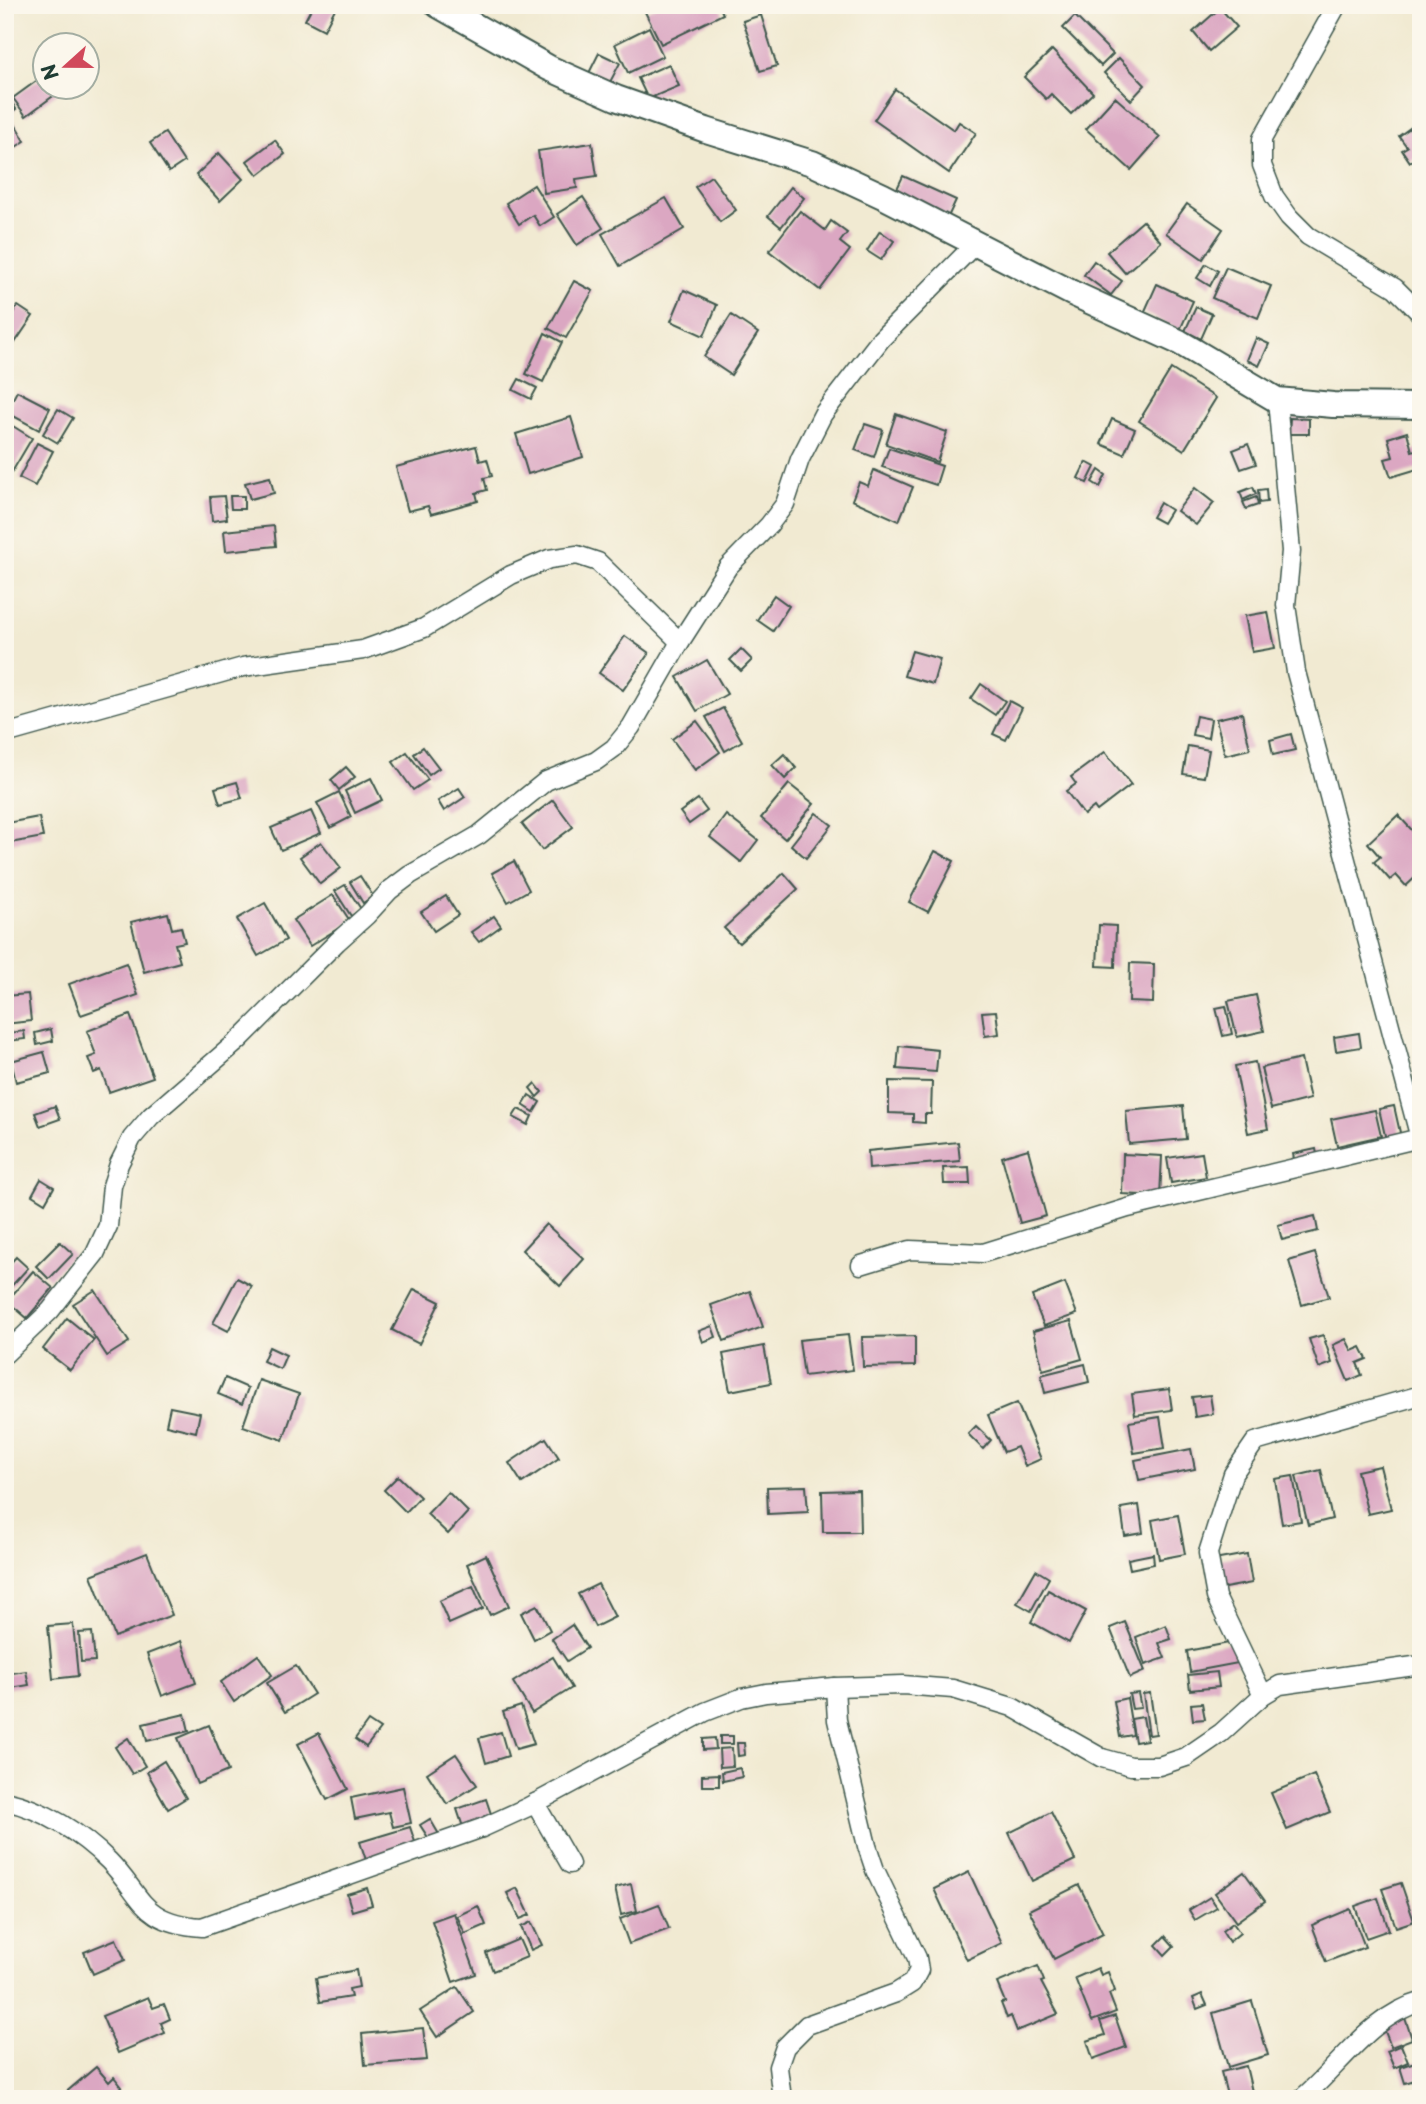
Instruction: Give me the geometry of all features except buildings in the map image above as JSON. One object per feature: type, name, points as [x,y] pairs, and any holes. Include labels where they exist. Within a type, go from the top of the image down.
[{"type":"street","points":[[438,5],[549,68],[629,102],[812,163],[1072,293],[1179,342],[1277,400],[1333,405],[1421,406]]},
{"type":"street","points":[[1337,5],[1262,139],[1262,165],[1274,195],[1289,218],[1308,236],[1395,288],[1421,314]]},
{"type":"street","points":[[5,1354],[50,1311],[95,1254],[111,1215],[112,1186],[119,1164],[132,1138],[150,1116],[239,1040],[390,890],[410,875],[479,835],[545,782],[596,761],[614,748],[631,727],[680,642],[728,567],[769,525],[785,504],[800,459],[823,414],[881,339],[976,243]]},
{"type":"street","points":[[861,1265],[909,1250],[983,1253],[1128,1208],[1420,1140],[1296,672],[1286,605],[1291,551],[1277,400]]},
{"type":"street","points":[[5,734],[155,694],[243,667],[363,650],[424,628],[511,575],[549,559],[577,555],[598,562],[680,642]]},
{"type":"street","points":[[1263,1695],[1216,1597],[1208,1553],[1233,1475],[1255,1442],[1421,1395]]},
{"type":"street","points":[[5,1801],[23,1805],[52,1818],[82,1839],[109,1861],[139,1901],[163,1920],[202,1927],[482,1828],[705,1713],[741,1698],[765,1693],[903,1685],[953,1689],[1012,1707],[1102,1758],[1131,1766],[1159,1766],[1186,1757],[1221,1733],[1263,1695],[1280,1685],[1421,1665]]},
{"type":"street","points":[[782,2099],[778,2067],[781,2057],[785,2047],[807,2025],[896,1993],[912,1983],[919,1970],[917,1958],[875,1870],[867,1846],[838,1720],[835,1688]]},
{"type":"street","points":[[535,1803],[570,1864]]},
{"type":"street","points":[[1301,2099],[1385,2017],[1404,2006],[1421,2002]]}]
